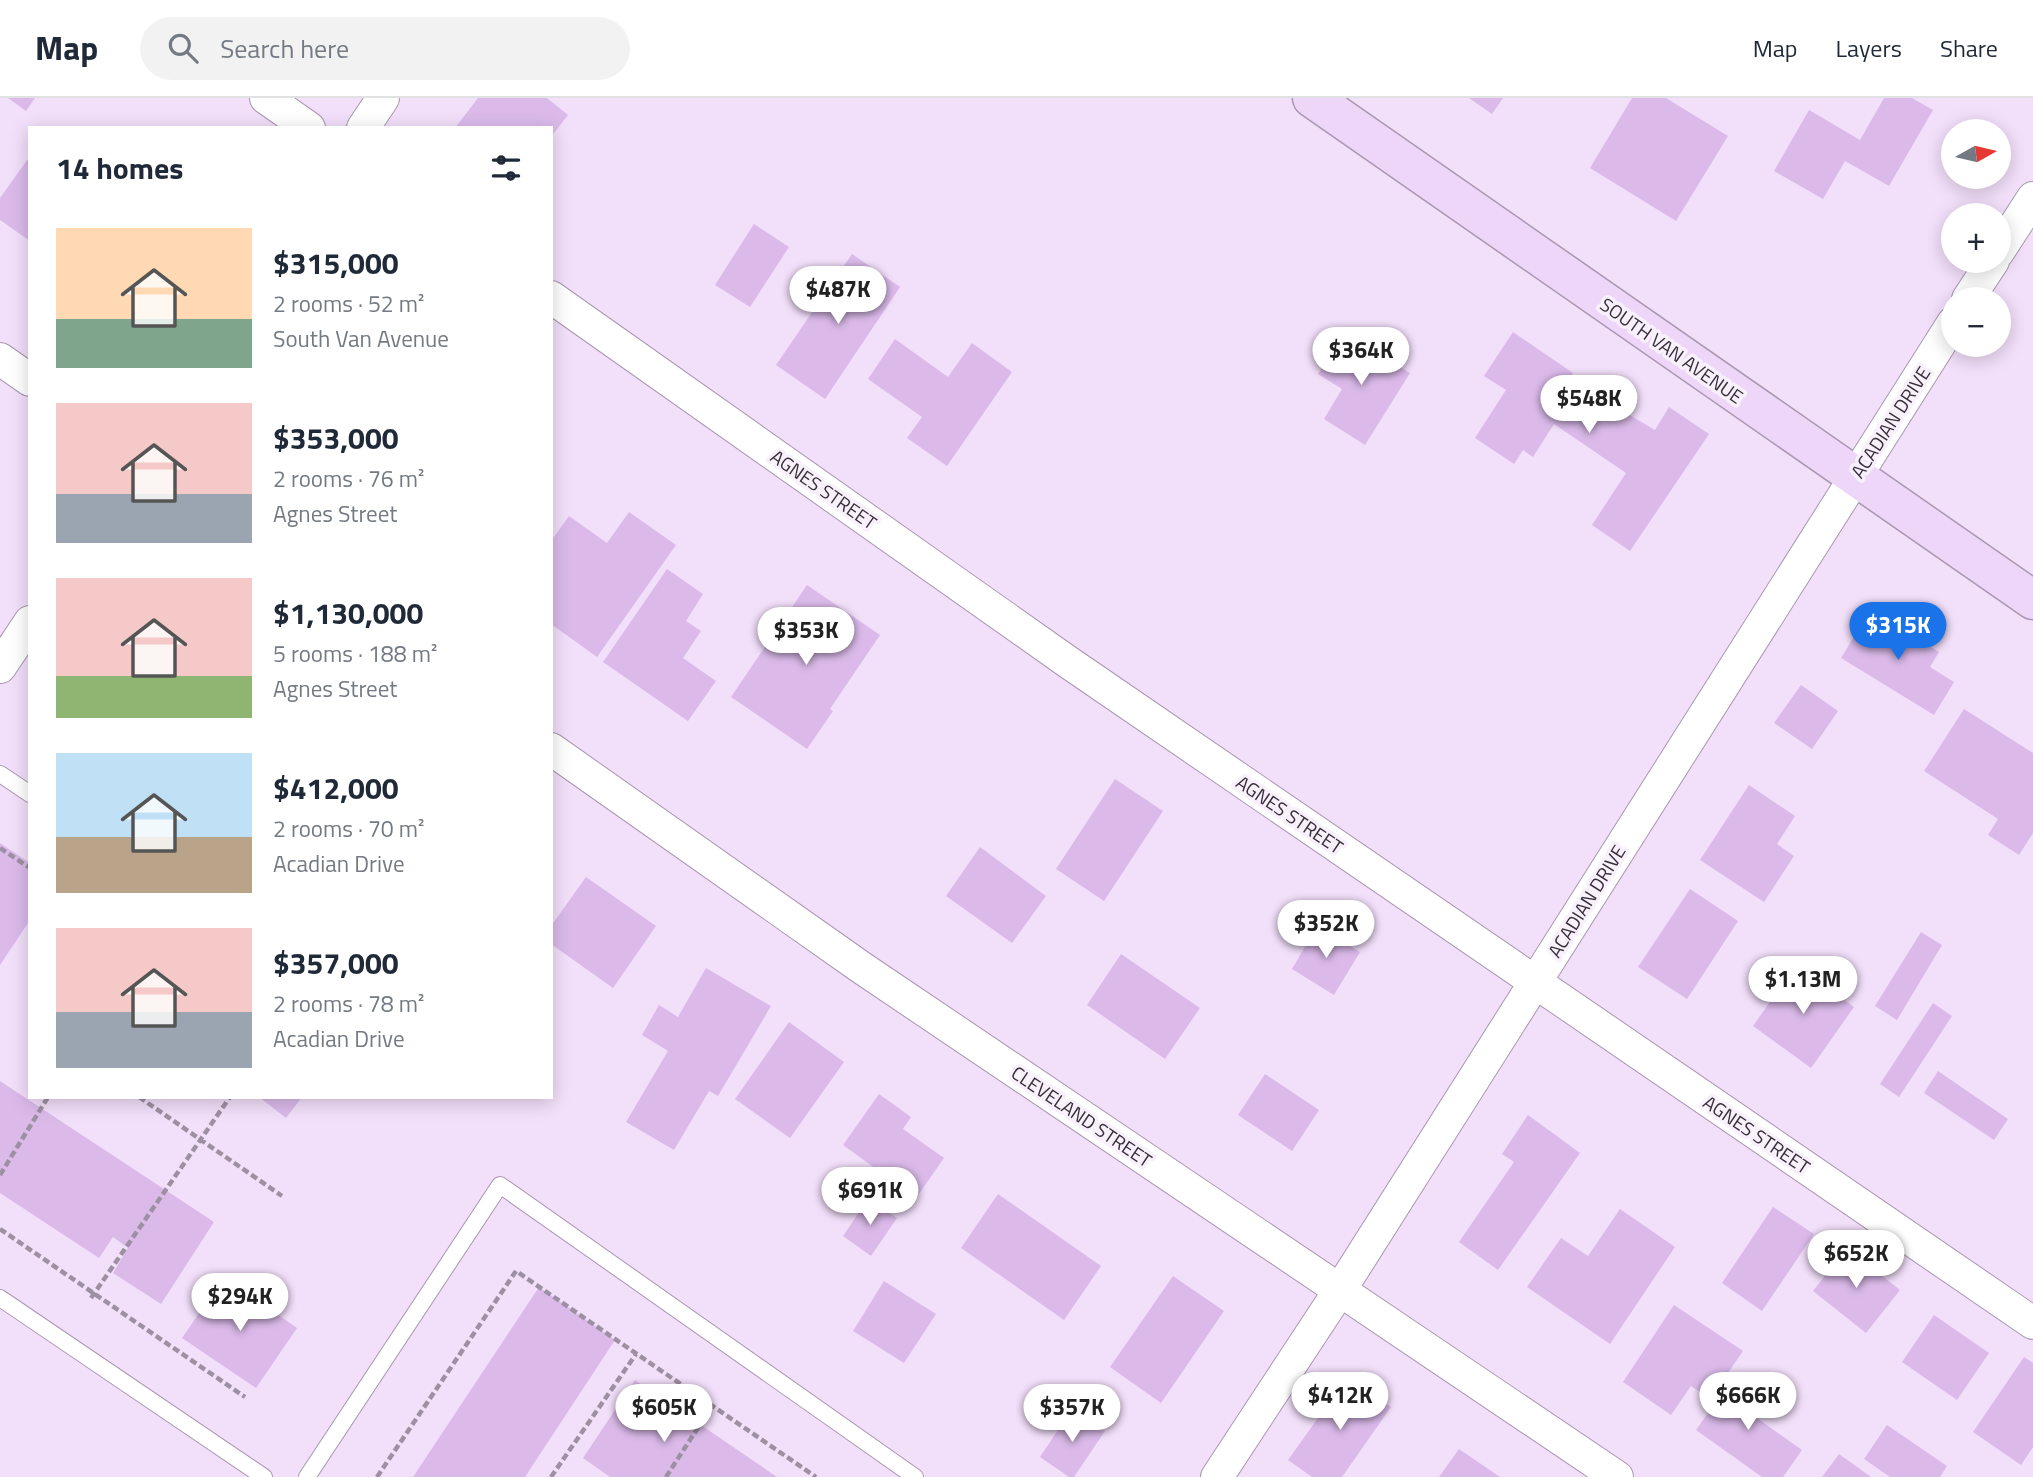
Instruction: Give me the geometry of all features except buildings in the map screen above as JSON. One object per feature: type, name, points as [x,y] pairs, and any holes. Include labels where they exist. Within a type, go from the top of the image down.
[{"type":"main road","name":"SOUTH VAN AVENUE","points":[[1312,98],[2033,600]]},
{"type":"street","points":[[267,98],[306,126]]},
{"type":"street","points":[[364,126],[383,98]]},
{"type":"street","points":[[2011,232],[2033,198]]},
{"type":"street","name":"AGNES STREET","points":[[553,298],[1068,662],[2033,1323]]},
{"type":"street","name":"ACADIAN DRIVE","points":[[1217,1477],[1340,1290],[1941,342]]},
{"type":"street","points":[[0,359],[28,379]]},
{"type":"street","points":[[0,667],[28,625]]},
{"type":"street","name":"CLEVELAND STREET","points":[[553,749],[862,968],[1618,1477]]},
{"type":"lane","points":[[0,774],[28,793]]},
{"type":"lane","points":[[307,1477],[500,1185],[915,1477]]},
{"type":"lane","points":[[0,1298],[264,1477]]},
{"type":"path","points":[[0,848],[28,867]]},
{"type":"path","points":[[0,1175],[47,1099]]},
{"type":"path","points":[[142,1099],[282,1196]]},
{"type":"path","points":[[93,1296],[229,1099]]},
{"type":"path","points":[[0,1229],[93,1296],[245,1397]]},
{"type":"path","points":[[377,1477],[516,1271],[816,1477]]},
{"type":"path","points":[[551,1477],[636,1354]]},
{"type":"path","points":[[666,1477],[712,1406]]}]
